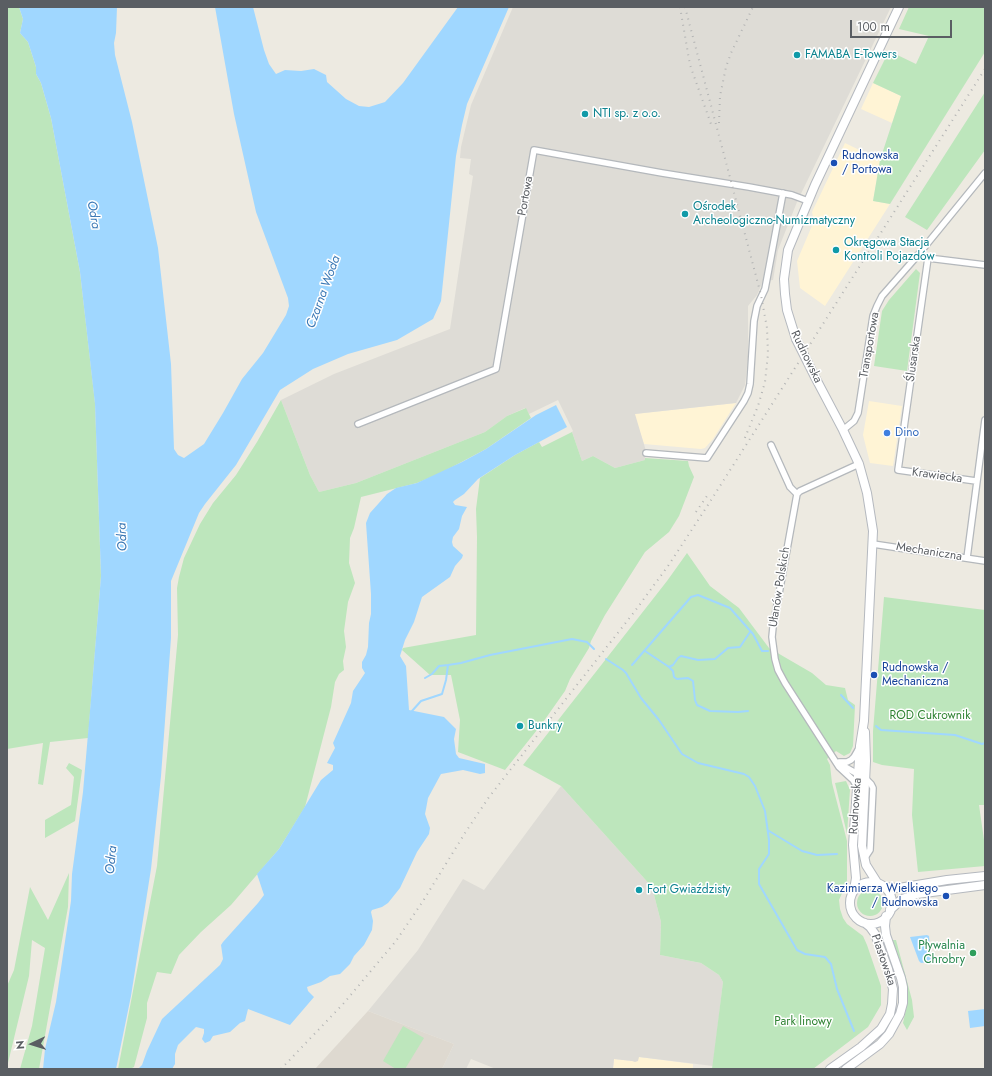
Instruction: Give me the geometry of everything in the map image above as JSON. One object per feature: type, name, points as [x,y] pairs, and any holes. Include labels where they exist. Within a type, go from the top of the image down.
[{"type":"main road","name":"Rudnowska","points":[[881,885],[864,860],[862,846],[862,776],[860,746],[864,721],[873,544],[871,512],[859,464],[796,339],[787,310],[784,279],[788,250],[808,201],[899,7]]},
{"type":"main road","name":"Rudnowska","points":[[854,890],[856,878],[853,844],[857,788],[862,776],[866,749],[864,721]]},
{"type":"main road","points":[[985,876],[947,880],[900,888],[867,883],[860,885],[854,890],[851,897],[850,908],[856,917],[865,923],[877,923],[902,899],[917,894],[985,885]]},
{"type":"main road","points":[[881,885],[888,892],[890,898],[891,904],[888,913]]},
{"type":"main road","name":"Piastowska","points":[[846,1069],[880,1044],[895,1025],[902,1010],[903,987],[886,935],[885,926],[888,913]]},
{"type":"main road","name":"Piastowska","points":[[830,1069],[861,1047],[881,1029],[888,1018],[892,1004],[893,989],[888,970],[875,934],[865,923]]},
{"type":"street","name":"Portowa","points":[[358,424],[496,369],[534,150],[783,193],[808,201]]},
{"type":"street","name":"Transportowa","points":[[843,430],[854,421],[858,413],[873,316],[882,296],[918,255],[985,172]]},
{"type":"street","points":[[646,453],[707,458],[744,401],[750,384],[754,321],[757,306],[765,289],[783,193]]},
{"type":"street","points":[[918,255],[928,258],[985,265]]},
{"type":"street","name":"Ślusarska","points":[[898,470],[928,258]]},
{"type":"street","points":[[967,558],[985,420]]},
{"type":"street","points":[[771,445],[790,487],[797,494],[800,491],[859,464]]},
{"type":"street","name":"Krawiecka","points":[[898,470],[976,481]]},
{"type":"street","name":"Ułanów Polskich","points":[[797,494],[794,502],[772,627],[775,659],[778,670],[785,683],[834,760],[842,771],[853,780],[857,788]]},
{"type":"street","name":"Mechaniczna","points":[[873,544],[985,561]]},
{"type":"street","points":[[834,760],[843,763],[851,760],[857,754],[860,746]]},
{"type":"street","name":"Ułanów Polskich","points":[[834,760],[862,776]]},
{"type":"shaded area","points":[[513,7],[891,7],[797,202],[778,250],[773,280],[763,281],[757,295],[748,306],[748,358],[745,385],[736,403],[635,414],[646,451],[645,460],[615,468],[593,456],[582,461],[572,432],[573,431],[558,400],[529,414],[525,408],[507,416],[485,432],[356,483],[319,492],[310,475],[281,400],[334,374],[450,329],[473,176],[469,174],[471,159],[460,158],[461,147],[471,105]]},
{"type":"shaded area","points":[[873,83],[901,96],[892,123],[861,109]]},
{"type":"shaded area","points":[[845,143],[880,160],[873,201],[890,204],[825,306],[800,288],[797,261],[814,221],[812,212]]},
{"type":"shaded area","points":[[869,401],[902,406],[893,466],[870,463],[863,435]]},
{"type":"shaded area","points":[[736,403],[713,439],[705,448],[701,449],[644,444],[634,414]]},
{"type":"shaded area","points":[[561,786],[652,887],[661,922],[660,955],[701,963],[719,975],[723,982],[713,1066],[639,1057],[638,1061],[635,1062],[614,1059],[613,1069],[496,1069],[471,1059],[466,1069],[442,1069],[454,1044],[368,1011],[418,950],[463,879],[484,890]]},
{"type":"shaded area","points":[[368,1011],[454,1044],[442,1069],[315,1069]]},
{"type":"shaded area","points":[[639,1057],[693,1064],[693,1069],[613,1069],[614,1059],[632,1061]]},
{"type":"green space","points":[[7,7],[19,7],[23,19],[20,33],[28,42],[36,67],[36,74],[41,83],[51,118],[80,272],[95,403],[101,576],[88,738],[50,742],[43,785],[38,784],[43,743],[7,749]]},
{"type":"green space","points":[[909,7],[985,7],[985,52],[890,204],[873,201],[880,160],[901,96],[873,83],[889,51],[916,64],[929,36],[899,29]]},
{"type":"green space","points":[[985,92],[985,150],[927,230],[905,217]]},
{"type":"green space","points":[[916,269],[920,273],[907,371],[874,366],[882,311],[889,300]]},
{"type":"green space","points":[[281,400],[310,475],[319,492],[356,483],[485,432],[507,416],[526,408],[531,418],[486,449],[439,474],[417,483],[361,497],[354,528],[350,538],[349,563],[355,583],[348,602],[344,631],[346,647],[343,661],[344,670],[339,674],[335,682],[331,707],[305,807],[279,849],[231,905],[201,932],[179,955],[171,974],[157,972],[147,1003],[147,1018],[134,1067],[130,1069],[118,1069],[157,866],[178,635],[177,588],[179,577],[184,558],[200,524],[213,503],[236,475]]},
{"type":"green space","points":[[572,432],[582,461],[593,456],[615,468],[645,460],[645,458],[688,461],[694,477],[679,516],[669,532],[645,552],[605,615],[591,641],[589,648],[570,679],[565,691],[541,725],[505,770],[458,752],[460,720],[451,675],[430,675],[402,650],[403,648],[476,635],[476,509],[480,478],[515,455],[539,442],[542,447]]},
{"type":"green space","name":"Park linowy","points":[[687,553],[710,586],[739,608],[769,648],[812,673],[826,685],[845,688],[848,700],[855,705],[853,746],[850,753],[844,756],[836,751],[827,759],[830,765],[832,783],[847,841],[847,882],[839,900],[843,918],[847,924],[863,936],[867,945],[881,986],[881,1005],[868,1027],[813,1069],[712,1069],[723,982],[719,975],[701,963],[660,955],[661,922],[652,887],[561,786],[523,765],[667,581]]},
{"type":"green space","name":"ROD Cukrownik","points":[[884,597],[985,610],[985,805],[979,805],[985,847],[985,866],[918,872],[912,815],[914,769],[882,765],[873,762],[873,731]]},
{"type":"green space","points":[[69,763],[82,770],[75,821],[45,838],[45,820],[71,805],[74,777],[66,768]]},
{"type":"green space","points":[[846,781],[850,790],[847,834],[835,783]]},
{"type":"green space","points":[[69,873],[68,907],[39,1069],[20,1069],[32,1026],[45,948],[32,940],[29,976],[8,1063],[7,986],[14,970],[30,887],[48,920]]},
{"type":"green space","points":[[870,890],[879,894],[883,903],[879,912],[870,916],[861,912],[857,903],[861,894]]},
{"type":"green space","points":[[892,940],[896,940],[912,1000],[914,1017],[907,1030],[903,1023],[908,1000],[907,985]]},
{"type":"green space","points":[[403,1026],[424,1038],[405,1069],[396,1069],[383,1061]]},
{"type":"water","points":[[19,7],[117,7],[114,43],[115,55],[132,122],[158,248],[171,364],[174,449],[178,455],[184,458],[204,444],[242,379],[263,353],[286,315],[289,306],[288,298],[256,212],[234,114],[215,7],[253,7],[264,50],[269,64],[276,74],[285,70],[301,71],[314,69],[326,75],[327,82],[346,99],[359,106],[369,107],[385,102],[403,83],[458,7],[509,7],[467,104],[456,156],[441,301],[433,319],[397,340],[348,354],[313,369],[280,390],[236,465],[199,513],[171,581],[171,638],[161,776],[151,869],[131,996],[116,1069],[43,1069],[45,1049],[56,1002],[71,901],[72,874],[83,792],[101,576],[95,404],[80,272],[51,118],[41,83],[36,74],[36,67],[28,42],[20,33],[23,19]]},
{"type":"water","points":[[556,405],[567,427],[515,455],[478,479],[464,494],[453,502],[455,505],[467,507],[462,516],[459,529],[453,537],[452,542],[453,546],[463,555],[462,558],[455,566],[450,577],[422,597],[414,622],[405,640],[400,656],[406,666],[409,710],[444,717],[456,729],[454,739],[456,754],[459,758],[485,764],[485,773],[480,774],[463,770],[441,774],[428,798],[425,814],[430,828],[429,834],[417,852],[400,888],[388,903],[382,907],[372,910],[372,930],[364,945],[354,956],[350,964],[340,974],[330,976],[321,982],[307,987],[308,991],[314,997],[290,1025],[248,1009],[245,1021],[240,1023],[230,1032],[213,1036],[210,1041],[205,1043],[202,1039],[204,1029],[196,1027],[178,1045],[175,1054],[175,1064],[172,1069],[138,1069],[142,1065],[162,1019],[220,965],[223,959],[221,945],[264,895],[257,874],[279,849],[321,780],[333,770],[333,765],[327,763],[335,748],[333,743],[351,703],[353,691],[365,673],[362,668],[362,662],[368,647],[371,614],[366,523],[370,513],[387,494],[396,488],[417,483],[462,462],[486,449],[536,415]]},
{"type":"water","points":[[929,936],[931,961],[921,963],[910,937]]},
{"type":"water","points":[[985,1009],[985,1026],[970,1028],[968,1011]]},
{"type":"waterway","points":[[632,665],[691,597],[698,595],[730,608],[753,634],[762,651],[768,651]]},
{"type":"waterway","points":[[645,651],[669,667],[673,665],[681,656],[698,660],[715,659],[728,648],[740,647],[750,632]]},
{"type":"waterway","points":[[412,711],[421,701],[442,694],[448,665],[572,639],[587,642],[594,649]]},
{"type":"waterway","points":[[606,659],[626,673],[641,698],[659,720],[682,754],[698,763],[744,774],[749,777],[755,786],[765,811],[769,840],[769,854],[759,869],[759,884],[797,950],[805,954],[825,957],[831,964],[837,989],[854,1031]]},
{"type":"waterway","points":[[425,678],[432,674],[439,666],[448,665]]},
{"type":"waterway","points":[[669,667],[673,671],[674,677],[677,679],[688,678],[693,681],[697,705],[710,711],[748,711]]},
{"type":"waterway","points":[[841,695],[853,708]]},
{"type":"waterway","points":[[876,726],[881,730],[955,735],[982,744],[985,743]]},
{"type":"waterway","points":[[769,831],[802,851],[817,855],[837,854]]},
{"type":"railway","points":[[680,7],[690,65],[711,124]]},
{"type":"railway","points":[[685,7],[761,295],[767,328],[768,354],[765,382],[758,406],[744,440]]},
{"type":"railway","points":[[719,123],[720,96],[726,67],[753,7]]},
{"type":"railway","points":[[281,1069],[344,1003],[396,941],[489,797],[635,611],[668,566],[985,69]]},
{"type":"railway","points":[[696,512],[709,493]]},
{"type":"place","name":"FAMABA E-Towers","points":[[797,55]]},
{"type":"place","name":"NTI sp. z o.o.","points":[[585,114]]},
{"type":"place","name":"Rudnowska / Portowa","points":[[834,163]]},
{"type":"place","name":"Ośrodek Archeologiczno-Numizmatyczny","points":[[685,214]]},
{"type":"place","name":"Okręgowa Stacja Kontroli Pojazdów","points":[[836,250]]},
{"type":"place","name":"Dino","points":[[887,433]]},
{"type":"place","name":"Rudnowska / Mechaniczna","points":[[874,675]]},
{"type":"place","name":"Bunkry","points":[[520,726]]},
{"type":"place","name":"Fort Gwiaździsty","points":[[639,890]]},
{"type":"place","name":"Kazimierza Wielkiego / Rudnowska","points":[[946,896]]},
{"type":"place","name":"Pływalnia Chrobry","points":[[973,953]]},
{"type":"water label","name":"Odra","points":[[93,215]]},
{"type":"water label","name":"Czarna Woda","points":[[324,292]]},
{"type":"water label","name":"Odra","points":[[123,537]]},
{"type":"water label","name":"Odra","points":[[112,860]]}]
